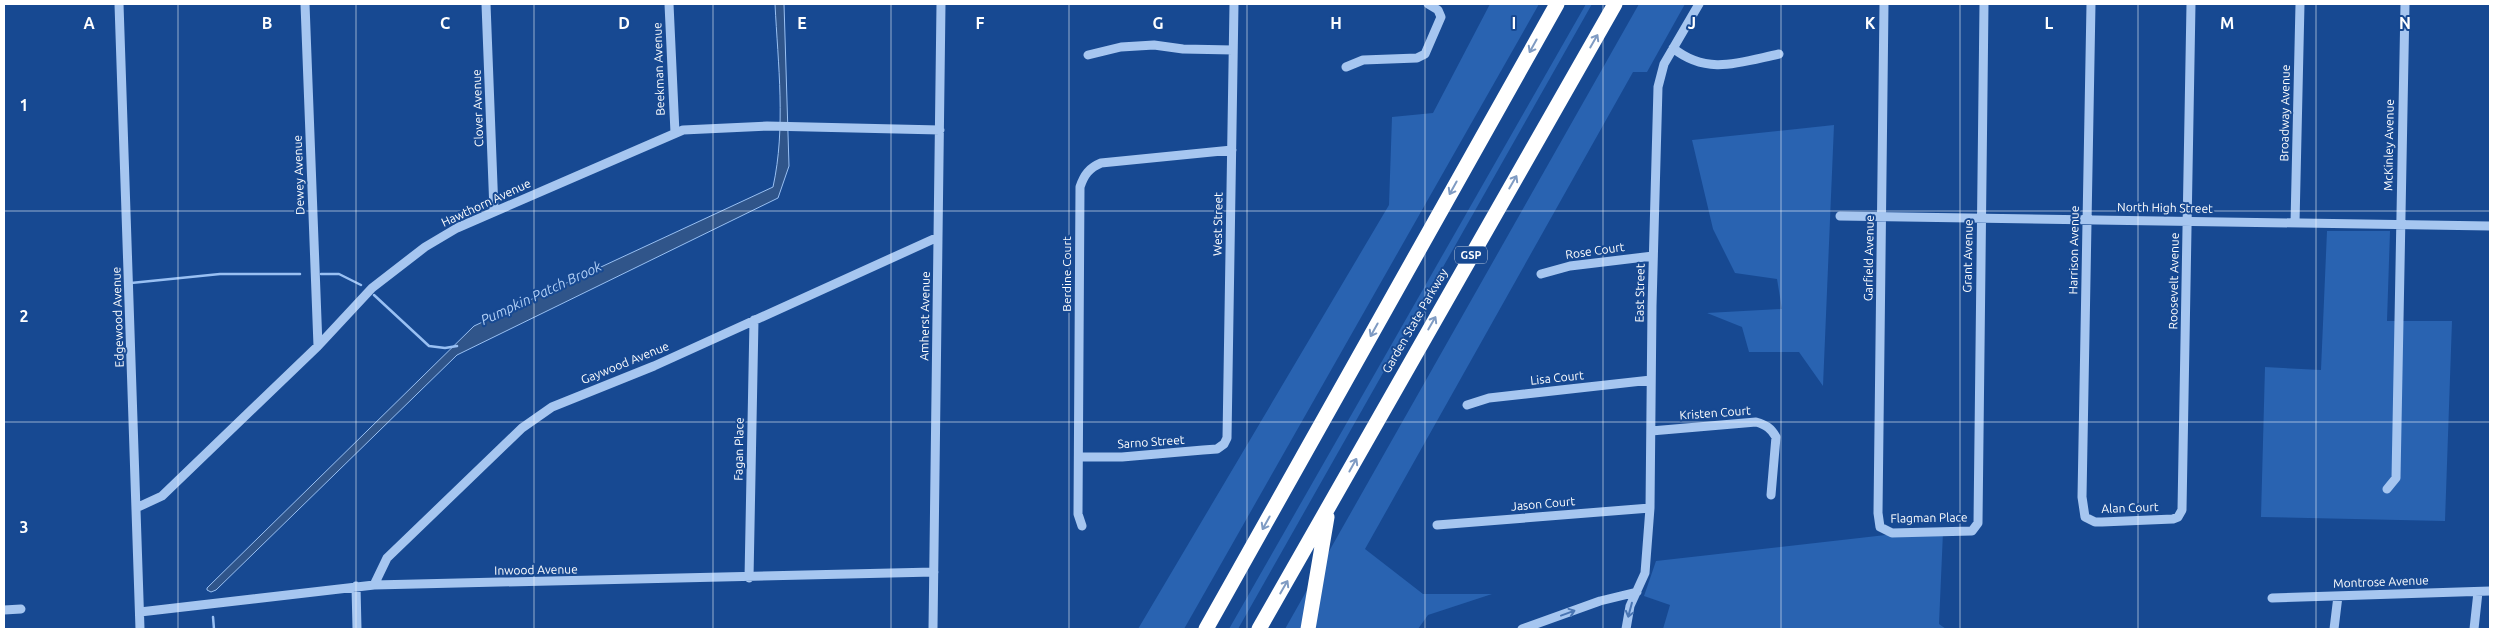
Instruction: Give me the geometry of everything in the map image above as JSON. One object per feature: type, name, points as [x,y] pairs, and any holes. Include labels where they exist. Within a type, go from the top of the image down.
[{"type":"highway","points":[[1206,629],[1556,4]]},
{"type":"highway","name":"Garden State Parkway","points":[[1259,629],[1329,508],[1396,385],[1615,4]]},
{"type":"highway","points":[[1308,629],[1329,508]]},
{"type":"street","name":"Edgewood Avenue","points":[[119,4],[140,629]]},
{"type":"street","name":"Dewey Avenue","points":[[305,4],[318,346]]},
{"type":"street","name":"Clover Avenue","points":[[486,4],[494,212]]},
{"type":"street","name":"Beekman Avenue","points":[[669,4],[674,133]]},
{"type":"street","name":"Amherst Avenue","points":[[933,629],[941,4]]},
{"type":"street","name":"West Street","points":[[1224,444],[1228,429],[1234,4]]},
{"type":"street","points":[[1346,66],[1363,60],[1417,58],[1426,54],[1441,17],[1438,10],[1428,4]]},
{"type":"street","name":"East Street","points":[[1626,629],[1630,606],[1644,573],[1650,508],[1653,256],[1658,87],[1664,64],[1699,4]]},
{"type":"street","name":"Garfield Avenue","points":[[1878,513],[1884,4]]},
{"type":"street","name":"Grant Avenue","points":[[1978,510],[1984,4]]},
{"type":"street","name":"Harrison Avenue","points":[[2082,497],[2091,4]]},
{"type":"street","name":"Roosevelt Avenue","points":[[2182,500],[2191,4]]},
{"type":"street","name":"Broadway Avenue","points":[[2295,223],[2300,4]]},
{"type":"street","name":"McKinley Avenue","points":[[2387,488],[2396,478],[2398,286],[2405,4]]},
{"type":"street","points":[[1088,55],[1121,47],[1154,45],[1183,49],[1233,50]]},
{"type":"street","points":[[1673,48],[1695,63],[1707,64],[1729,65],[1779,54]]},
{"type":"street","name":"Hawthorn Avenue","points":[[136,508],[162,496],[318,346],[372,288],[398,266],[457,228],[674,133],[696,128],[767,126],[940,130]]},
{"type":"street","name":"Berdine Court","points":[[1082,526],[1078,514],[1080,187],[1083,178],[1088,171],[1101,163],[1232,150]]},
{"type":"street","name":"North High Street","points":[[1840,216],[2490,226]]},
{"type":"street","name":"Gaywood Avenue","points":[[374,585],[387,558],[522,428],[539,416],[563,402],[654,366],[938,236]]},
{"type":"street","name":"Rose Court","points":[[1541,274],[1570,266],[1653,256]]},
{"type":"street","name":"Fagan Place","points":[[749,578],[754,320]]},
{"type":"street","name":"Lisa Court","points":[[1467,405],[1489,398],[1651,380]]},
{"type":"street","name":"Kristen Court","points":[[1651,431],[1756,422],[1764,425],[1772,430],[1776,437],[1770,495]]},
{"type":"street","name":"Sarno Street","points":[[1079,457],[1156,455],[1217,449],[1224,444]]},
{"type":"street","name":"Alan Court","points":[[2082,497],[2085,517],[2094,522],[2173,519],[2181,514],[2182,500]]},
{"type":"street","name":"Jason Court","points":[[1438,525],[1650,508]]},
{"type":"street","name":"Flagman Place","points":[[1878,513],[1880,527],[1892,533],[1972,531],[1978,523],[1978,510]]},
{"type":"street","name":"Inwood Avenue","points":[[140,612],[374,585],[749,578],[934,572]]},
{"type":"street","points":[[356,586],[357,629]]},
{"type":"street","points":[[1522,629],[1600,601],[1637,592]]},
{"type":"street","points":[[2474,629],[2478,592]]},
{"type":"street","name":"Montrose Avenue","points":[[2272,598],[2490,592]]},
{"type":"street","points":[[2334,629],[2338,596]]},
{"type":"street","points":[[4,610],[21,609]]},
{"type":"shaded area","points":[[775,4],[784,4],[789,166],[778,198],[457,355],[216,590],[211,592],[207,590],[474,326],[773,187],[777,165],[780,119]]},
{"type":"shaded area","points":[[1490,4],[1539,4],[1184,629],[1138,629],[1389,205],[1392,117],[1433,113]]},
{"type":"shaded area","points":[[1586,4],[1592,4],[1238,629],[1229,629]]},
{"type":"shaded area","points":[[1639,4],[1685,4],[1647,72],[1633,72],[1365,549],[1423,594],[1492,594],[1428,615],[1418,629],[1285,629]]},
{"type":"shaded area","points":[[1834,125],[1823,386],[1799,352],[1749,352],[1742,327],[1707,313],[1782,309],[1777,279],[1735,273],[1713,229],[1692,140]]},
{"type":"shaded area","points":[[2327,231],[2390,231],[2387,321],[2452,321],[2445,521],[2261,517],[2265,367],[2321,370]]},
{"type":"shaded area","points":[[1921,531],[1943,532],[1939,624],[1946,629],[1663,629],[1670,605],[1644,596],[1656,561]]},
{"type":"waterway","points":[[131,283],[220,274],[300,274]]},
{"type":"waterway","points":[[321,274],[339,274],[361,285]]},
{"type":"waterway","points":[[374,295],[429,346],[445,348],[457,346]]},
{"type":"waterway","points":[[213,617],[214,629]]},
{"type":"water label","name":"Pumpkin Patch Brook","points":[[541,293]]}]
